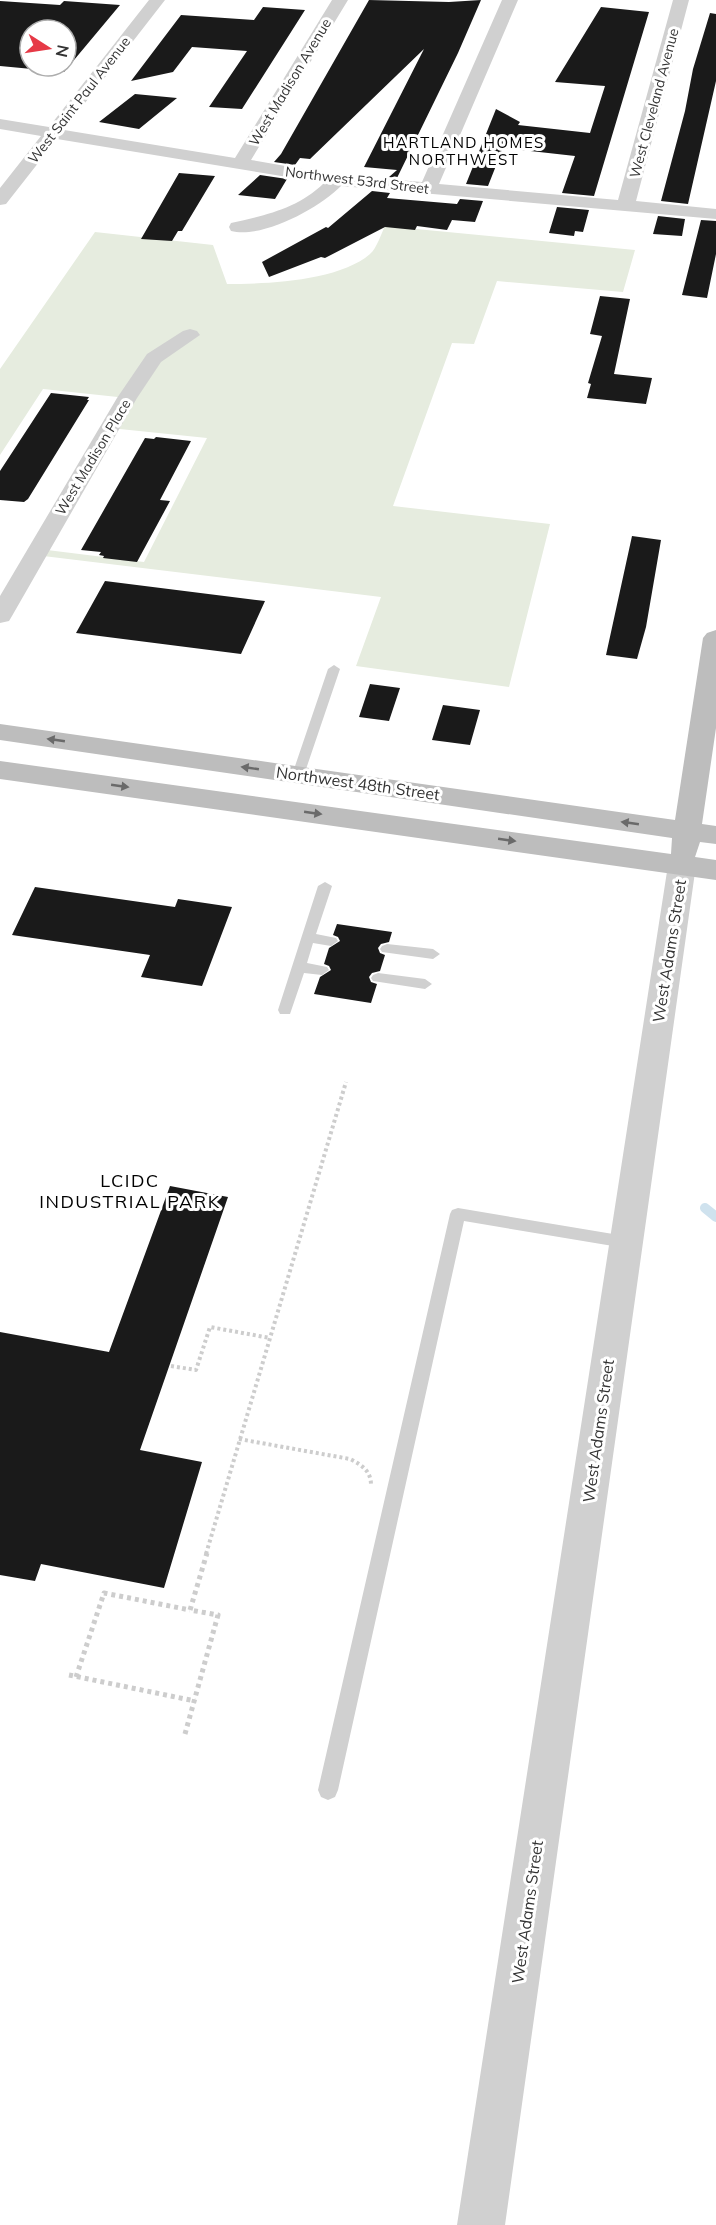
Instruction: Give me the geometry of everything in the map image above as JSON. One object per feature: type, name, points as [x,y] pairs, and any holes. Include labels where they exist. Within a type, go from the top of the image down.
[{"type":"main road","name":"West Adams Street","points":[[682,865],[716,638]]},
{"type":"main road","name":"Northwest 48th Street","points":[[0,732],[716,834]]},
{"type":"main road","points":[[0,770],[716,870]]},
{"type":"street","name":"West Saint Paul Avenue","points":[[0,200],[157,0]]},
{"type":"street","name":"West Madison Avenue","points":[[240,164],[340,0]]},
{"type":"street","points":[[428,188],[510,0]]},
{"type":"street","name":"West Cleveland Avenue","points":[[627,206],[681,0]]},
{"type":"street","name":"Northwest 53rd Street","points":[[0,124],[337,180],[716,214]]},
{"type":"street","points":[[238,227],[292,215],[313,202],[337,180]]},
{"type":"street","name":"West Madison Place","points":[[7,592],[154,358],[190,335]]},
{"type":"street","points":[[0,616],[7,592]]},
{"type":"street","name":"West Adams Street","points":[[481,2225],[682,865]]},
{"type":"lane","points":[[298,775],[334,669]]},
{"type":"lane","points":[[285,1010],[325,886]]},
{"type":"lane","points":[[309,938],[331,941]]},
{"type":"lane","points":[[387,949],[433,954]]},
{"type":"lane","points":[[299,967],[322,970]]},
{"type":"lane","points":[[378,978],[425,984]]},
{"type":"lane","points":[[328,1790],[458,1214],[625,1242]]},
{"type":"path","points":[[190,1610],[346,1082]]},
{"type":"path","points":[[171,1366],[196,1370],[210,1327],[270,1338]]},
{"type":"path","points":[[239,1439],[350,1459],[367,1469],[371,1477],[371,1485]]},
{"type":"path","points":[[76,1677],[104,1593],[218,1615],[185,1734]]},
{"type":"path","points":[[69,1675],[195,1701]]},
{"type":"shaded area","points":[[385,226],[635,250],[623,292],[497,281],[474,344],[452,343],[393,506],[550,524],[509,687],[356,666],[381,597],[35,555],[39,549],[144,562],[207,438],[110,428],[127,398],[43,389],[0,455],[0,369],[95,232],[213,245],[227,284],[243,284],[282,282],[340,270],[357,263],[370,254],[377,245]]},
{"type":"building","points":[[369,0],[449,2],[481,0],[458,53],[397,178],[389,177],[397,170],[364,167],[424,49],[310,159],[300,158],[295,165],[274,162],[281,154]]},
{"type":"building","points":[[0,1],[60,5],[64,1],[120,5],[78,55],[78,18],[18,18],[18,68],[0,66]]},
{"type":"building","points":[[263,7],[305,10],[242,109],[209,107],[247,51],[192,47],[173,72],[131,81],[181,15],[254,20]]},
{"type":"building","points":[[601,7],[649,12],[594,196],[562,193],[575,156],[503,148],[488,186],[466,184],[496,109],[520,122],[518,125],[590,133],[605,86],[555,82]]},
{"type":"building","points":[[710,13],[716,14],[716,81],[688,204],[661,201],[685,111],[693,69]]},
{"type":"building","points":[[135,94],[177,98],[139,129],[99,122]]},
{"type":"building","points":[[179,173],[215,176],[182,231],[178,231],[172,241],[141,239]]},
{"type":"building","points":[[260,175],[287,179],[275,199],[238,195]]},
{"type":"building","points":[[372,191],[390,193],[387,198],[457,204],[460,199],[483,201],[475,222],[452,220],[447,230],[417,226],[415,230],[385,227],[325,258],[321,257],[269,277],[262,262],[326,227],[328,228]]},
{"type":"building","points":[[557,207],[589,210],[583,232],[575,231],[574,236],[549,233]]},
{"type":"building","points":[[658,216],[685,219],[682,236],[653,234]]},
{"type":"building","points":[[701,220],[716,221],[716,254],[707,298],[682,295]]},
{"type":"building","points":[[600,296],[630,299],[614,374],[652,378],[646,404],[587,398],[591,384],[588,383],[602,336],[590,334]]},
{"type":"building","points":[[51,393],[89,397],[87,400],[89,400],[28,499],[24,502],[0,500],[0,471]]},
{"type":"building","points":[[156,437],[191,441],[160,500],[170,501],[137,562],[103,558],[104,556],[99,555],[101,552],[81,550],[145,438],[154,439]]},
{"type":"building","points":[[632,536],[661,540],[646,627],[637,659],[606,655]]},
{"type":"building","points":[[105,581],[265,601],[241,654],[76,633]]},
{"type":"building","points":[[370,684],[400,688],[389,721],[359,717]]},
{"type":"building","points":[[443,705],[480,710],[470,745],[432,740]]},
{"type":"building","points":[[35,887],[175,907],[178,899],[232,907],[202,986],[141,977],[150,955],[12,935]]},
{"type":"building","points":[[337,924],[392,932],[389,942],[381,944],[378,948],[380,953],[385,955],[380,971],[372,973],[369,977],[371,982],[377,984],[371,1003],[314,994],[320,977],[331,970],[324,964],[329,948],[340,941],[333,935]]},
{"type":"building","points":[[170,1186],[228,1197],[140,1450],[202,1462],[164,1588],[41,1564],[35,1581],[0,1575],[0,1332],[109,1352]]},
{"type":"waterway","points":[[705,1208],[716,1217]]},
{"type":"district","name":"HARTLAND HOMES NORTHWEST","points":[[464,152]]},
{"type":"district","name":"LCIDC INDUSTRIAL PARK","points":[[130,1191]]}]
